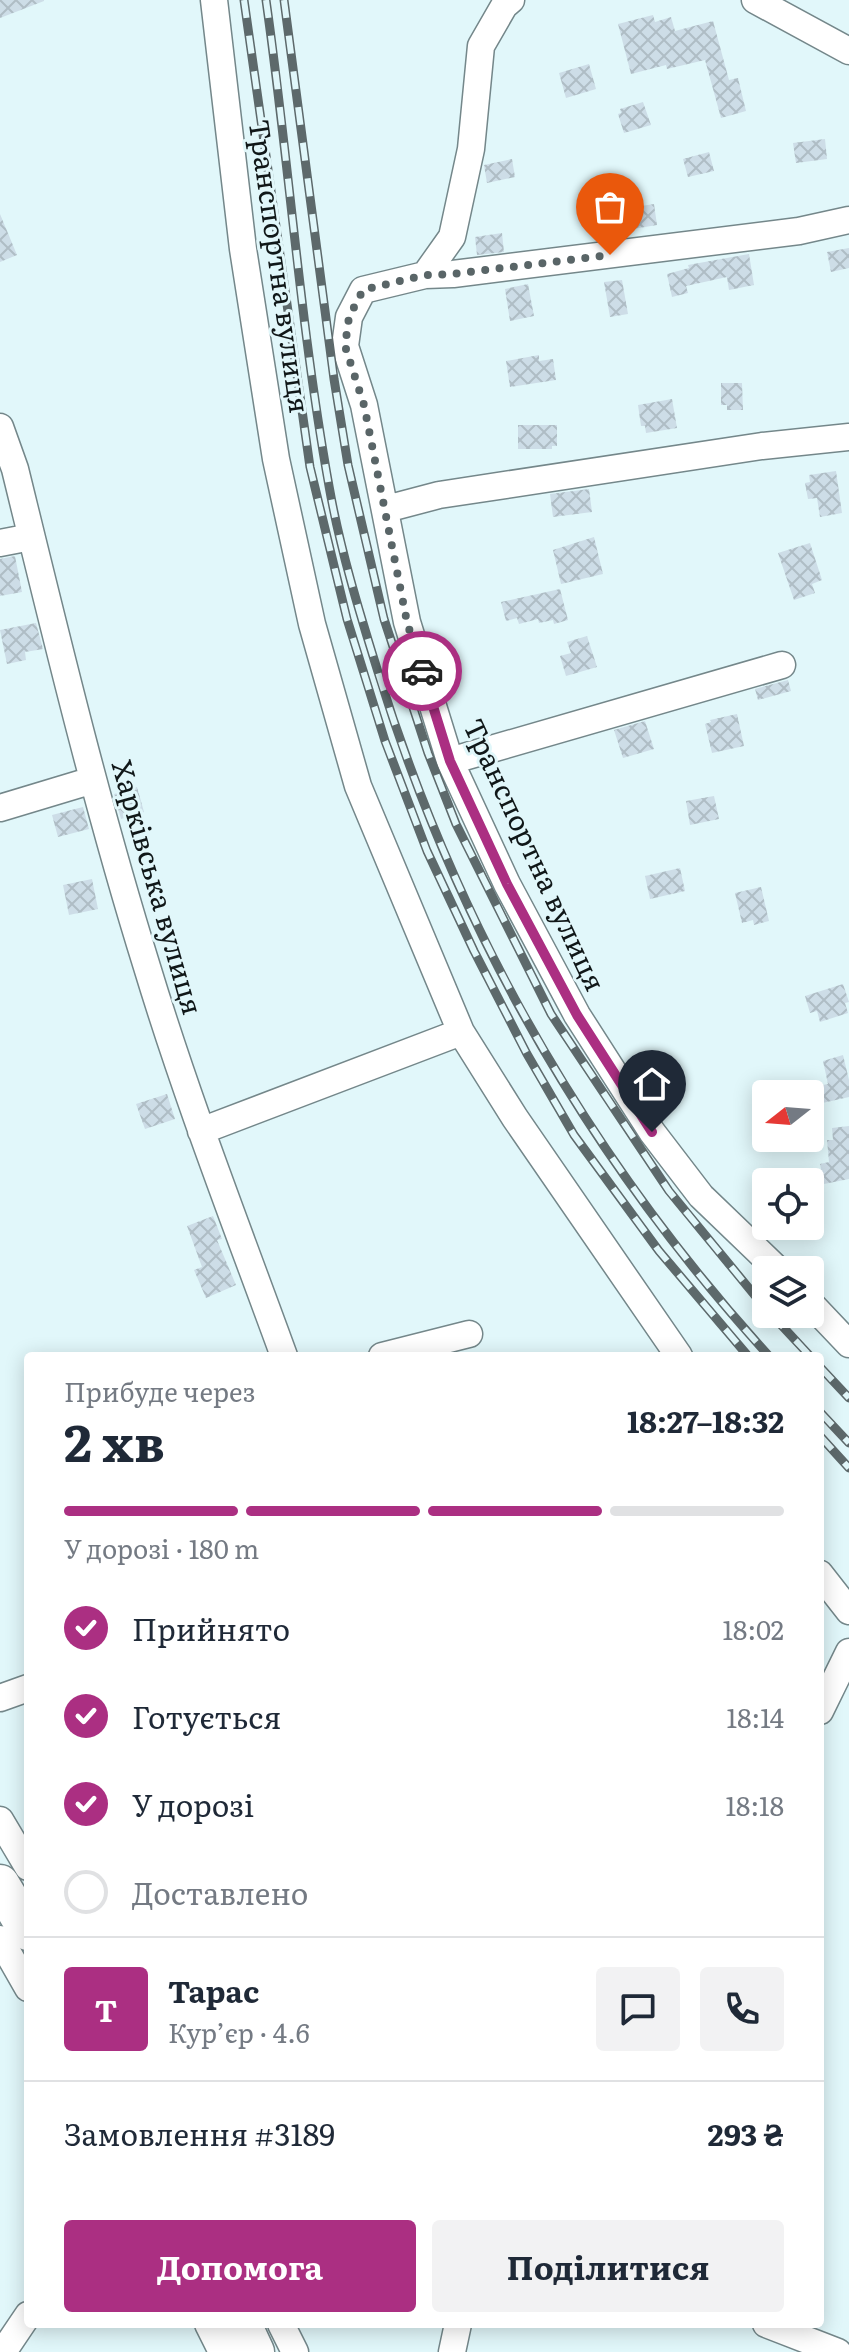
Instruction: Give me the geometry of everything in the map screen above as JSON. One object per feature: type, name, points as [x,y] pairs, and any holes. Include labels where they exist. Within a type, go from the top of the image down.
[{"type":"highway","points":[[0,1884],[9,1944]]},
{"type":"highway","points":[[244,2328],[255,2352]]},
{"type":"street","name":"Транспортна вулиця","points":[[214,0],[243,249],[276,459],[312,624],[358,786],[461,1032],[515,1118],[676,1352]]},
{"type":"street","points":[[425,275],[452,237],[471,149],[481,46],[504,6],[511,0]]},
{"type":"street","points":[[755,0],[849,51]]},
{"type":"street","name":"Транспортна вулиця","points":[[763,1256],[701,1196],[652,1132],[577,1015],[507,884],[450,761],[407,622],[364,405],[345,346],[349,317],[363,290],[425,275],[799,231],[849,220]]},
{"type":"street","name":"Харківська вулиця","points":[[0,427],[15,469],[93,780],[147,968],[201,1131],[283,1352]]},
{"type":"street","points":[[386,509],[439,495],[762,446],[849,437]]},
{"type":"street","points":[[0,543],[31,537]]},
{"type":"street","points":[[450,761],[782,665]]},
{"type":"street","points":[[0,808],[93,780]]},
{"type":"street","points":[[201,1131],[461,1032]]},
{"type":"street","points":[[824,1318],[849,1344]]},
{"type":"street","points":[[398,1352],[469,1334]]},
{"type":"street","points":[[824,1579],[849,1611]]},
{"type":"street","points":[[824,1703],[849,1652]]},
{"type":"street","points":[[0,1698],[24,1689]]},
{"type":"street","points":[[0,1820],[24,1860]]},
{"type":"street","points":[[9,1944],[24,1979]]},
{"type":"street","points":[[3,2352],[24,2321]]},
{"type":"street","points":[[210,2328],[222,2352]]},
{"type":"street","points":[[283,2328],[295,2352]]},
{"type":"street","points":[[452,2352],[457,2328]]},
{"type":"street","points":[[776,2328],[838,2352]]},
{"type":"building","points":[[0,0],[44,0],[44,1],[0,18]]},
{"type":"building","points":[[653,15],[655,22],[671,17],[675,31],[713,21],[729,80],[738,78],[746,111],[721,118],[705,60],[631,74],[618,24]]},
{"type":"building","points":[[589,64],[596,89],[566,98],[559,73]]},
{"type":"building","points":[[643,102],[651,125],[624,133],[618,114],[621,113],[620,109]]},
{"type":"building","points":[[825,139],[827,159],[796,163],[793,143]]},
{"type":"building","points":[[709,152],[714,171],[688,177],[683,159]]},
{"type":"building","points":[[512,159],[515,177],[487,183],[484,165]]},
{"type":"building","points":[[654,204],[657,225],[633,229],[629,208]]},
{"type":"building","points":[[0,214],[17,255],[0,262]]},
{"type":"building","points":[[502,233],[504,252],[477,255],[475,237]]},
{"type":"building","points":[[849,248],[849,268],[831,272],[827,252]]},
{"type":"building","points":[[749,254],[754,285],[729,290],[727,277],[686,286],[688,293],[672,297],[667,274],[689,268],[688,265]]},
{"type":"building","points":[[622,280],[628,314],[610,317],[604,282]]},
{"type":"building","points":[[528,284],[534,316],[510,321],[505,289]]},
{"type":"building","points":[[539,355],[539,361],[553,359],[556,380],[510,387],[506,361]]},
{"type":"building","points":[[721,383],[742,383],[743,410],[727,410],[727,405],[721,405]]},
{"type":"building","points":[[672,399],[677,428],[646,433],[645,426],[641,426],[638,405]]},
{"type":"building","points":[[518,425],[557,425],[557,446],[552,446],[552,449],[518,449]]},
{"type":"building","points":[[836,471],[842,513],[820,517],[817,498],[808,499],[805,483],[810,482],[809,475]]},
{"type":"building","points":[[589,489],[592,512],[553,517],[550,494]]},
{"type":"building","points":[[594,537],[603,574],[561,584],[553,550]]},
{"type":"building","points":[[810,543],[822,580],[812,584],[815,593],[794,600],[778,553]]},
{"type":"building","points":[[15,556],[22,592],[0,596],[0,559]]},
{"type":"building","points":[[560,589],[568,620],[554,624],[553,620],[539,623],[538,619],[519,624],[517,618],[506,621],[501,602]]},
{"type":"building","points":[[36,623],[43,649],[25,652],[26,660],[7,664],[0,630]]},
{"type":"building","points":[[587,636],[597,667],[566,676],[560,656],[571,653],[567,642]]},
{"type":"building","points":[[788,680],[791,691],[758,700],[755,689]]},
{"type":"building","points":[[737,714],[744,746],[712,753],[705,724]]},
{"type":"building","points":[[645,721],[654,749],[623,758],[614,730]]},
{"type":"building","points":[[137,787],[144,812],[121,819],[114,794]]},
{"type":"building","points":[[714,796],[719,819],[690,825],[686,801]]},
{"type":"building","points":[[83,807],[89,829],[58,837],[52,815]]},
{"type":"building","points":[[680,868],[685,891],[650,899],[645,876]]},
{"type":"building","points":[[92,879],[98,909],[69,915],[63,885]]},
{"type":"building","points":[[761,887],[769,921],[754,925],[753,920],[742,923],[735,893]]},
{"type":"building","points":[[843,984],[849,1002],[845,1003],[848,1013],[820,1022],[817,1011],[810,1013],[805,996]]},
{"type":"building","points":[[843,1055],[849,1080],[849,1097],[824,1103],[824,1085],[828,1084],[823,1061]]},
{"type":"building","points":[[167,1094],[175,1119],[145,1129],[136,1104]]},
{"type":"building","points":[[849,1126],[849,1179],[824,1184],[824,1168],[820,1164],[829,1162],[827,1140],[833,1140],[832,1128]]},
{"type":"building","points":[[213,1216],[222,1239],[217,1240],[236,1285],[206,1298],[194,1270],[202,1267],[187,1226]]},
{"type":"railway","points":[[244,0],[310,467],[347,619],[385,741],[427,851],[474,951],[527,1054],[574,1135],[659,1251],[745,1352]]},
{"type":"railway","points":[[266,0],[310,365],[329,486],[357,603],[410,767],[447,859],[489,949],[536,1036],[587,1120],[643,1202],[766,1352]]},
{"type":"railway","points":[[284,0],[348,465],[384,619],[428,753],[456,824],[551,1014],[669,1191],[752,1292]]},
{"type":"railway","points":[[784,1328],[806,1352]]},
{"type":"railway","points":[[824,1371],[849,1398]]},
{"type":"railway","points":[[824,1416],[849,1443]]},
{"type":"railway","points":[[824,1440],[849,1468]]},
{"type":"way so far","points":[[422,671],[407,622],[364,405],[345,346],[349,317],[363,290],[425,275],[610,255]]},
{"type":"route","points":[[422,671],[450,761],[507,884],[577,1015],[652,1132]]}]
